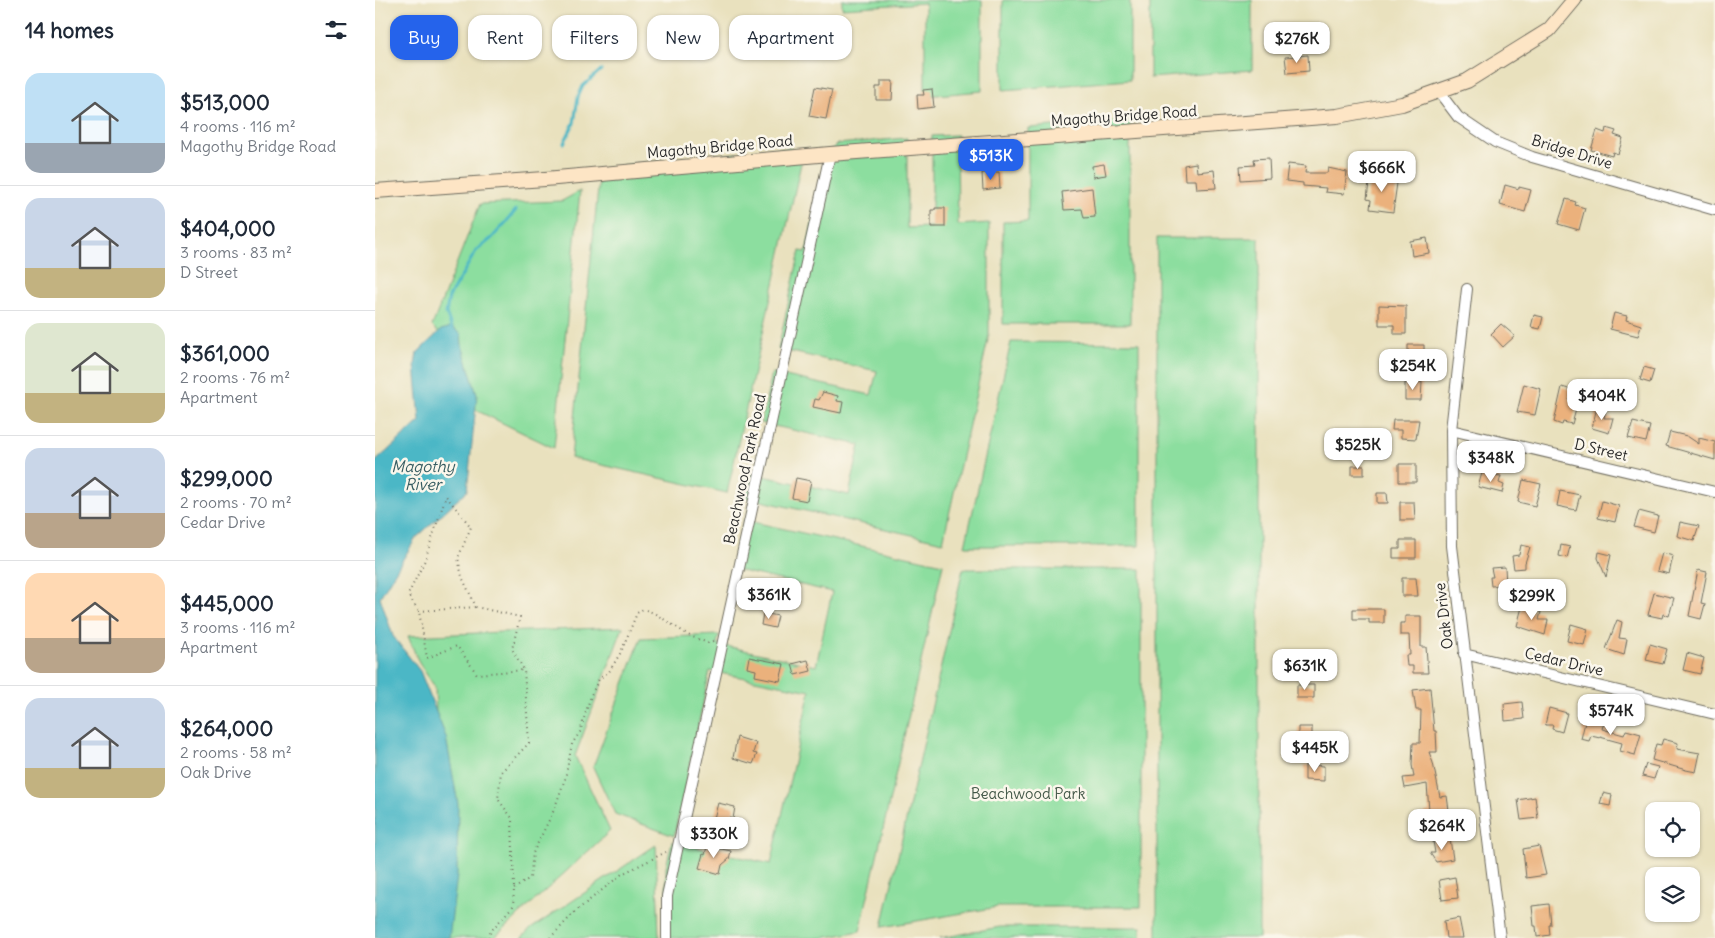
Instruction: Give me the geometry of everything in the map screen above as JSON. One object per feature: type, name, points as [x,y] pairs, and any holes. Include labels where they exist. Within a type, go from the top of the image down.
[{"type":"main road","name":"Magothy Bridge Road","points":[[375,191],[545,179],[830,154],[1337,116],[1402,104],[1467,81],[1549,30],[1575,0]]},
{"type":"street","name":"Bridge Drive","points":[[1439,92],[1458,117],[1495,142],[1532,157],[1715,210]]},
{"type":"street","name":"Beachwood Park Road","points":[[667,938],[667,896],[830,154]]},
{"type":"street","name":"Oak Drive","points":[[1467,289],[1451,430],[1452,546],[1500,938]]},
{"type":"street","name":"D Street","points":[[1451,430],[1715,492]]},
{"type":"street","name":"Cedar Drive","points":[[1464,654],[1715,714]]},
{"type":"path","points":[[477,607],[462,577],[458,558],[471,527],[446,496],[425,560],[409,595],[419,612],[427,658],[457,646],[477,674],[524,670]]},
{"type":"path","points":[[419,612],[477,607],[520,617],[512,649],[524,670],[529,743],[501,772],[498,799],[512,818],[513,906],[491,931],[488,938]]},
{"type":"path","points":[[514,889],[530,878],[533,853],[554,810],[565,779],[572,744],[580,732],[591,695],[599,679],[609,672],[621,652],[637,613],[643,610],[654,613],[690,636],[708,643],[713,641]]},
{"type":"path","points":[[550,938],[576,911],[621,874],[670,850]]},
{"type":"green space","points":[[842,0],[982,0],[982,91],[925,96],[925,3],[842,8]]},
{"type":"green space","points":[[1003,0],[1130,0],[1130,80],[1003,90]]},
{"type":"green space","points":[[1150,0],[1252,0],[1252,70],[1150,78]]},
{"type":"green space","points":[[1130,120],[1130,324],[1003,324],[1003,222],[1028,221],[1028,128]]},
{"type":"green space","points":[[957,135],[958,225],[989,223],[989,335],[943,542],[744,497],[750,473],[849,495],[860,445],[761,423],[772,373],[871,395],[877,371],[778,349],[800,251],[806,252],[827,155],[837,144],[907,138],[907,228],[932,227],[932,136]]},
{"type":"green space","points":[[791,148],[802,159],[727,493],[571,458],[599,179],[624,165]]},
{"type":"green space","points":[[580,191],[554,448],[455,400],[466,362],[432,326],[480,204],[562,201]]},
{"type":"green space","points":[[1157,238],[1259,238],[1259,938],[1157,938]]},
{"type":"green space","points":[[1011,342],[1139,343],[1139,546],[965,546]]},
{"type":"green space","points":[[744,520],[943,564],[860,931],[823,938],[667,938],[666,867],[672,842],[771,864],[810,691],[710,671],[674,836],[615,814],[593,767],[641,638],[719,635],[717,644],[816,666],[832,592],[733,569]]},
{"type":"green space","name":"Beachwood Park","points":[[963,569],[1141,569],[1141,907],[998,907],[882,927]]},
{"type":"green space","points":[[623,627],[575,756],[610,831],[494,938],[445,938],[435,687],[419,663],[408,636]]},
{"type":"green space","points":[[656,845],[659,938],[521,938],[532,928]]},
{"type":"green space","points":[[1000,927],[1141,927],[1141,938],[940,938]]},
{"type":"water","name":"Magothy River","points":[[452,327],[461,334],[462,345],[477,395],[467,491],[416,538],[380,597],[393,636],[420,671],[446,737],[458,804],[457,876],[449,938],[375,938],[375,462],[420,421],[415,365],[417,353],[441,330]]},
{"type":"building","points":[[1308,55],[1309,71],[1287,73],[1285,57]]},
{"type":"building","points":[[881,81],[893,81],[892,100],[876,100],[876,87],[881,87]]},
{"type":"building","points":[[815,87],[832,90],[826,119],[809,116]]},
{"type":"building","points":[[932,89],[934,107],[918,109],[917,95],[924,95],[923,90]]},
{"type":"building","points":[[1606,128],[1616,131],[1614,135],[1623,138],[1618,154],[1613,152],[1612,156],[1591,150],[1597,130],[1605,133]]},
{"type":"building","points":[[1269,158],[1270,178],[1241,180],[1240,166],[1255,165],[1254,159]]},
{"type":"building","points":[[1196,163],[1197,172],[1214,170],[1216,188],[1197,189],[1196,180],[1185,180],[1184,165]]},
{"type":"building","points":[[1104,164],[1106,175],[1093,177],[1092,166]]},
{"type":"building","points":[[1288,164],[1306,166],[1305,173],[1327,173],[1328,168],[1347,172],[1344,194],[1325,192],[1326,188],[1303,186],[1303,183],[1286,181]]},
{"type":"building","points":[[999,172],[1000,188],[983,190],[982,173]]},
{"type":"building","points":[[1370,174],[1387,176],[1386,182],[1397,183],[1393,212],[1370,209],[1371,200],[1367,199]]},
{"type":"building","points":[[1505,185],[1531,190],[1525,212],[1500,205]]},
{"type":"building","points":[[1092,188],[1095,217],[1084,218],[1082,209],[1064,210],[1062,192]]},
{"type":"building","points":[[1566,199],[1576,202],[1575,205],[1585,208],[1579,230],[1558,224]]},
{"type":"building","points":[[935,208],[945,208],[945,227],[931,227],[931,210],[935,210]]},
{"type":"building","points":[[1427,238],[1429,253],[1412,256],[1410,241]]},
{"type":"building","points":[[1379,305],[1406,306],[1406,334],[1394,334],[1394,325],[1379,325]]},
{"type":"building","points":[[1614,313],[1627,316],[1626,320],[1641,325],[1638,336],[1610,329]]},
{"type":"building","points":[[1534,315],[1543,317],[1540,329],[1531,327]]},
{"type":"building","points":[[1501,324],[1515,336],[1503,347],[1491,334]]},
{"type":"building","points":[[1408,345],[1424,345],[1424,362],[1408,362]]},
{"type":"building","points":[[1644,367],[1654,370],[1650,383],[1640,380]]},
{"type":"building","points":[[1422,382],[1421,400],[1405,400],[1405,383]]},
{"type":"building","points":[[1524,384],[1541,389],[1535,415],[1517,412]]},
{"type":"building","points":[[1562,387],[1572,390],[1569,400],[1578,402],[1572,424],[1563,422],[1562,425],[1554,422]]},
{"type":"building","points":[[823,392],[838,396],[837,401],[843,402],[841,413],[813,407],[815,399],[819,400]]},
{"type":"building","points":[[1597,407],[1606,409],[1604,418],[1613,418],[1609,433],[1592,428]]},
{"type":"building","points":[[1393,420],[1419,420],[1416,439],[1401,438],[1401,430],[1392,430]]},
{"type":"building","points":[[1633,422],[1650,426],[1646,442],[1628,438]]},
{"type":"building","points":[[1670,432],[1687,436],[1699,444],[1699,438],[1715,442],[1715,460],[1666,446]]},
{"type":"building","points":[[1399,464],[1416,464],[1416,482],[1399,482]]},
{"type":"building","points":[[1352,466],[1364,466],[1364,475],[1352,475]]},
{"type":"building","points":[[1482,473],[1501,476],[1499,483],[1504,485],[1502,493],[1478,487]]},
{"type":"building","points":[[796,478],[811,481],[807,501],[792,498]]},
{"type":"building","points":[[1523,480],[1541,484],[1535,506],[1518,502]]},
{"type":"building","points":[[1560,491],[1580,495],[1576,510],[1557,506]]},
{"type":"building","points":[[1377,493],[1387,493],[1388,503],[1377,503]]},
{"type":"building","points":[[1602,501],[1619,506],[1615,522],[1598,518]]},
{"type":"building","points":[[1400,502],[1414,502],[1415,520],[1400,520]]},
{"type":"building","points":[[1639,511],[1658,516],[1654,532],[1634,527]]},
{"type":"building","points":[[1680,522],[1699,526],[1694,541],[1677,536]]},
{"type":"building","points":[[1400,540],[1416,540],[1416,558],[1393,558],[1393,549],[1400,549]]},
{"type":"building","points":[[1521,545],[1530,547],[1525,568],[1514,569],[1512,556],[1519,555]]},
{"type":"building","points":[[1561,545],[1570,547],[1567,558],[1559,556]]},
{"type":"building","points":[[1599,552],[1611,555],[1606,577],[1598,558]]},
{"type":"building","points":[[1662,553],[1673,556],[1669,574],[1657,571]]},
{"type":"building","points":[[1505,567],[1506,585],[1491,586],[1490,577],[1493,577],[1491,568]]},
{"type":"building","points":[[1698,570],[1707,572],[1701,603],[1705,604],[1701,619],[1689,616]]},
{"type":"building","points":[[1402,578],[1416,578],[1418,596],[1402,596]]},
{"type":"building","points":[[1654,593],[1674,598],[1669,616],[1663,614],[1662,618],[1648,615]]},
{"type":"building","points":[[1522,607],[1531,609],[1532,615],[1533,610],[1541,612],[1539,620],[1548,620],[1545,635],[1517,626]]},
{"type":"building","points":[[1353,609],[1384,609],[1384,623],[1369,623],[1369,619],[1353,619]]},
{"type":"building","points":[[763,613],[778,616],[775,628],[761,625]]},
{"type":"building","points":[[1405,616],[1421,616],[1421,647],[1426,647],[1428,673],[1413,673],[1413,666],[1407,666],[1406,655],[1410,655],[1409,635],[1400,635],[1400,623],[1405,623]]},
{"type":"building","points":[[1617,620],[1622,622],[1619,638],[1627,639],[1624,655],[1606,649]]},
{"type":"building","points":[[1571,624],[1588,629],[1584,645],[1567,641]]},
{"type":"building","points":[[1650,644],[1667,649],[1663,664],[1646,660]]},
{"type":"building","points":[[1687,653],[1704,658],[1700,674],[1683,670]]},
{"type":"building","points":[[749,657],[784,664],[780,681],[755,676],[756,670],[747,668]]},
{"type":"building","points":[[808,660],[811,671],[795,675],[792,664]]},
{"type":"building","points":[[1297,685],[1314,685],[1314,698],[1297,698]]},
{"type":"building","points":[[1430,688],[1437,752],[1429,752],[1440,797],[1447,796],[1450,818],[1426,822],[1425,812],[1429,811],[1427,784],[1405,788],[1403,778],[1414,777],[1412,765],[1413,743],[1420,743],[1421,710],[1416,710],[1413,690]]},
{"type":"building","points":[[1522,702],[1524,719],[1505,721],[1504,704]]},
{"type":"building","points":[[1549,708],[1567,713],[1562,732],[1552,729],[1553,725],[1545,725]]},
{"type":"building","points":[[1586,718],[1604,722],[1602,729],[1624,735],[1626,730],[1641,734],[1635,755],[1620,751],[1622,743],[1591,736],[1589,741],[1581,739]]},
{"type":"building","points":[[1298,727],[1312,727],[1312,746],[1298,746]]},
{"type":"building","points":[[737,737],[756,743],[753,753],[757,754],[753,764],[733,758]]},
{"type":"building","points":[[1663,739],[1678,743],[1677,749],[1700,753],[1696,772],[1652,760],[1656,744],[1661,745]]},
{"type":"building","points":[[1646,764],[1658,767],[1654,779],[1642,776]]},
{"type":"building","points":[[1305,765],[1324,766],[1324,781],[1305,780]]},
{"type":"building","points":[[1603,793],[1612,795],[1610,806],[1600,804]]},
{"type":"building","points":[[1535,797],[1538,818],[1521,820],[1518,800]]},
{"type":"building","points":[[718,803],[735,807],[733,819],[729,818],[727,829],[712,826]]},
{"type":"building","points":[[1450,839],[1453,859],[1436,862],[1430,853],[1435,853],[1433,841]]},
{"type":"building","points":[[707,846],[731,851],[729,859],[722,865],[720,874],[699,868]]},
{"type":"building","points":[[1539,846],[1546,875],[1526,878],[1523,849]]},
{"type":"building","points":[[1455,877],[1458,898],[1442,900],[1439,880]]},
{"type":"building","points":[[1549,904],[1550,935],[1537,937],[1532,906]]},
{"type":"building","points":[[1459,918],[1463,938],[1446,938],[1444,921]]},
{"type":"waterway","points":[[564,143],[574,123],[578,97],[583,86],[601,70]]},
{"type":"waterway","points":[[452,329],[446,313],[449,297],[476,251],[492,238],[516,210]]}]
